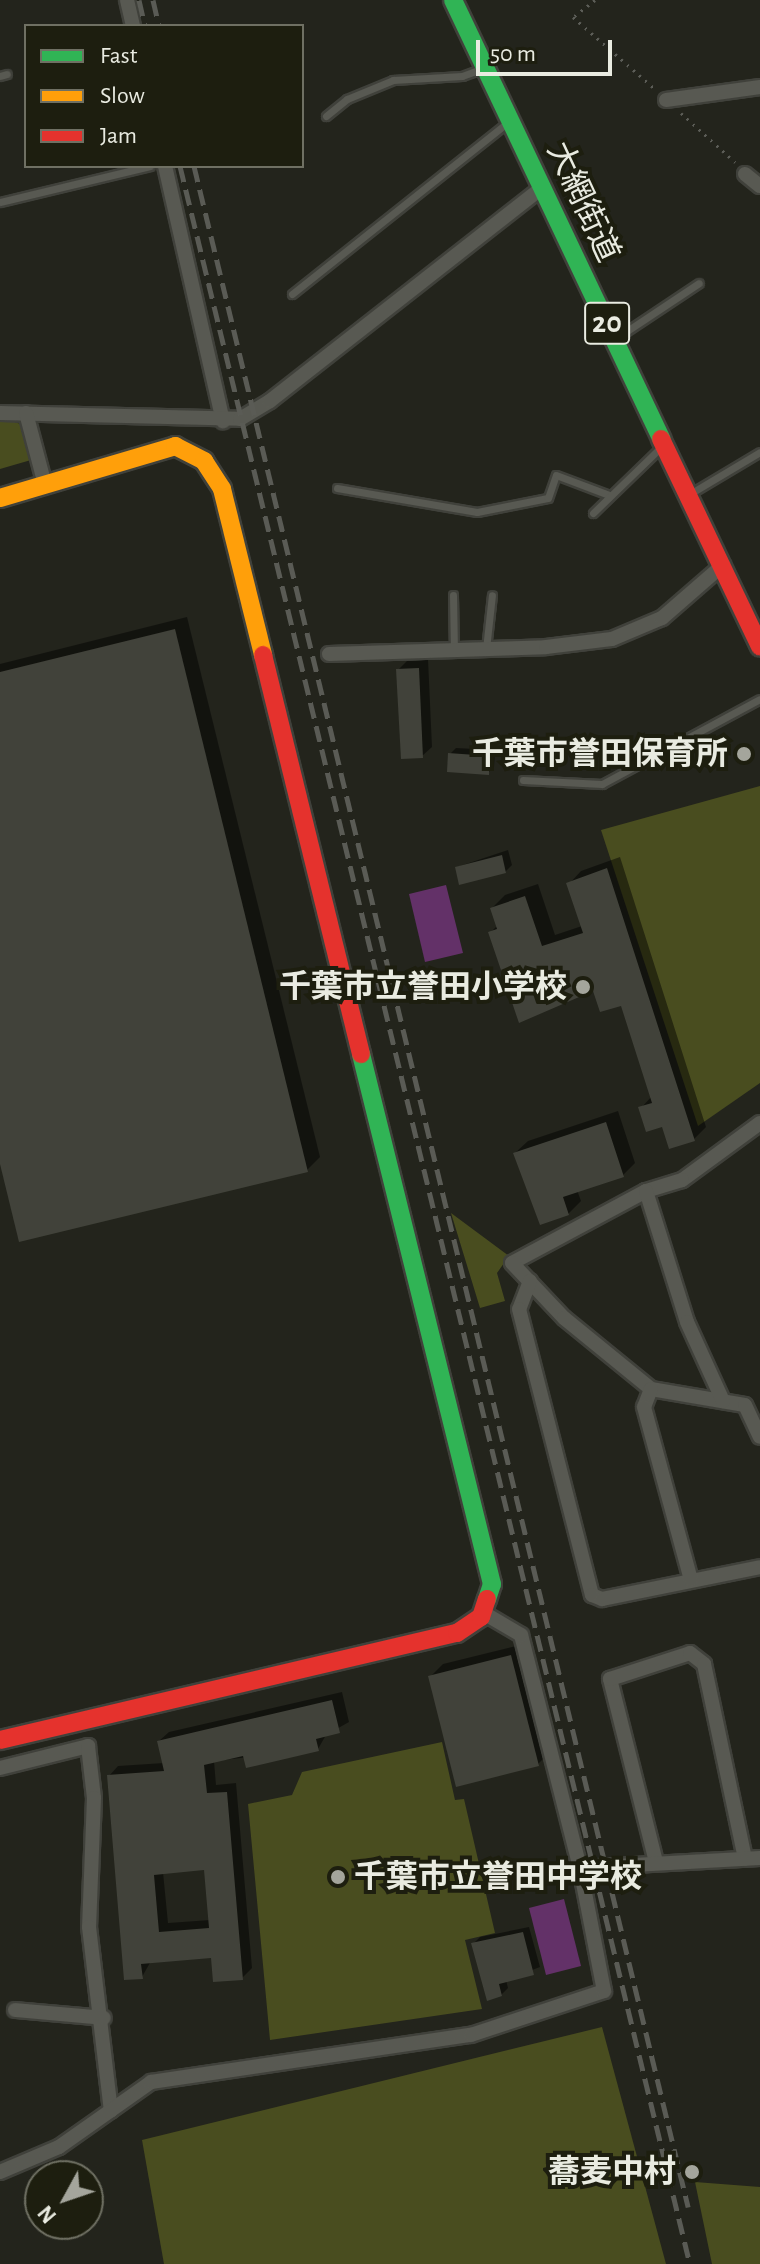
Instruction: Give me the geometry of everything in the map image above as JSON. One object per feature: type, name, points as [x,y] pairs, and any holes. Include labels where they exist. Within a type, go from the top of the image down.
[{"type":"street","points":[[127,0],[133,24]]},
{"type":"street","name":"大網街道","points":[[453,0],[667,442],[760,647]]},
{"type":"street","points":[[666,100],[760,87]]},
{"type":"street","points":[[165,168],[223,422]]},
{"type":"street","points":[[745,174],[760,186]]},
{"type":"street","points":[[0,413],[223,422],[240,419],[270,401],[543,187]]},
{"type":"street","points":[[26,413],[45,485]]},
{"type":"street","points":[[0,498],[175,446],[204,461],[222,489],[492,1584],[482,1612],[457,1633],[0,1740]]},
{"type":"street","points":[[329,654],[486,649],[612,639],[644,628],[723,565]]},
{"type":"street","points":[[760,1123],[682,1180],[646,1191],[512,1263],[564,1318],[651,1389],[745,1405],[760,1437]]},
{"type":"street","points":[[646,1191],[687,1322],[723,1401]]},
{"type":"street","points":[[530,1281],[519,1309],[592,1595],[602,1599],[760,1567]]},
{"type":"street","points":[[651,1389],[644,1407],[691,1580]]},
{"type":"street","points":[[0,2172],[59,2147],[151,2082],[471,2035],[604,1991],[580,1868],[521,1635],[482,1612]]},
{"type":"street","points":[[580,1868],[753,1858],[704,1664],[690,1653],[610,1679],[656,1862]]},
{"type":"street","points":[[0,1768],[88,1746],[94,1798],[89,1927],[104,2018],[111,2111]]},
{"type":"street","points":[[15,2010],[104,2018]]},
{"type":"lane","points":[[326,116],[347,99],[393,80],[405,84],[462,76],[486,67]]},
{"type":"lane","points":[[292,294],[511,120]]},
{"type":"lane","points":[[0,202],[142,168]]},
{"type":"lane","points":[[615,339],[699,283]]},
{"type":"lane","points":[[593,513],[667,442]]},
{"type":"lane","points":[[690,494],[760,452]]},
{"type":"lane","points":[[337,488],[477,512],[548,498],[556,475],[609,495]]},
{"type":"lane","points":[[453,595],[454,650]]},
{"type":"lane","points":[[486,649],[492,595]]},
{"type":"lane","points":[[523,780],[602,784],[760,699]]},
{"type":"path","points":[[573,17],[595,0]]},
{"type":"green space","points":[[0,418],[21,424],[31,460],[0,469]]},
{"type":"green space","points":[[760,786],[760,1083],[698,1126],[601,830]]},
{"type":"green space","points":[[451,1213],[509,1256],[497,1273],[505,1301],[480,1308]]},
{"type":"green space","points":[[442,1742],[455,1800],[464,1799],[495,1933],[465,1940],[482,2009],[270,2040],[248,1804],[292,1795],[302,1772]]},
{"type":"green space","points":[[602,2027],[666,2264],[164,2264],[142,2140]]},
{"type":"green space","points":[[695,2182],[760,2187],[760,2264],[712,2264]]},
{"type":"shaded area","points":[[446,885],[463,953],[425,962],[409,894]]},
{"type":"shaded area","points":[[564,1899],[581,1966],[546,1975],[529,1908]]},
{"type":"building","points":[[175,629],[308,1172],[19,1242],[0,1164],[0,672]]},
{"type":"building","points":[[419,668],[423,758],[401,759],[396,669]]},
{"type":"building","points":[[448,753],[490,756],[489,775],[447,772]]},
{"type":"building","points":[[502,855],[506,873],[459,885],[455,867]]},
{"type":"building","points":[[607,868],[695,1141],[669,1149],[662,1127],[646,1132],[638,1107],[652,1103],[621,1006],[600,1012],[593,991],[519,1023],[488,932],[497,929],[490,908],[525,896],[542,946],[583,933],[566,883]]},
{"type":"building","points":[[606,1122],[624,1177],[563,1197],[569,1215],[540,1225],[513,1153]]},
{"type":"building","points":[[511,1655],[539,1766],[456,1787],[428,1676]]},
{"type":"building","points":[[332,1700],[340,1733],[316,1739],[319,1751],[246,1768],[243,1756],[204,1765],[207,1793],[227,1792],[243,1980],[213,1982],[211,1958],[141,1964],[143,1979],[124,1980],[107,1775],[164,1771],[157,1741]],"holes":[[[204,1870],[209,1928],[159,1932],[154,1875]]]},
{"type":"building","points":[[523,1932],[534,1975],[499,1984],[502,1996],[487,2001],[471,1943]]},
{"type":"railway","points":[[139,0],[145,24]]},
{"type":"railway","points":[[153,0],[159,24]]},
{"type":"railway","points":[[180,168],[690,2264]]},
{"type":"railway","points":[[194,168],[688,2207]]},
{"type":"traffic: fast","points":[[453,0],[661,439]]},
{"type":"traffic: fast","points":[[361,1054],[492,1584],[487,1599]]},
{"type":"traffic: slow","points":[[0,498],[175,446],[204,461],[222,489],[263,655]]},
{"type":"traffic: jam","points":[[661,439],[760,647]]},
{"type":"traffic: jam","points":[[263,655],[361,1054]]},
{"type":"traffic: jam","points":[[0,1740],[457,1633],[481,1617],[487,1599]]},
{"type":"place","name":"千葉市誉田保育所","points":[[744,754]]},
{"type":"place","name":"千葉市立誉田小学校","points":[[583,987]]},
{"type":"place","name":"千葉市立誉田中学校","points":[[338,1877]]},
{"type":"place","name":"蕎麦中村","points":[[692,2172]]}]
